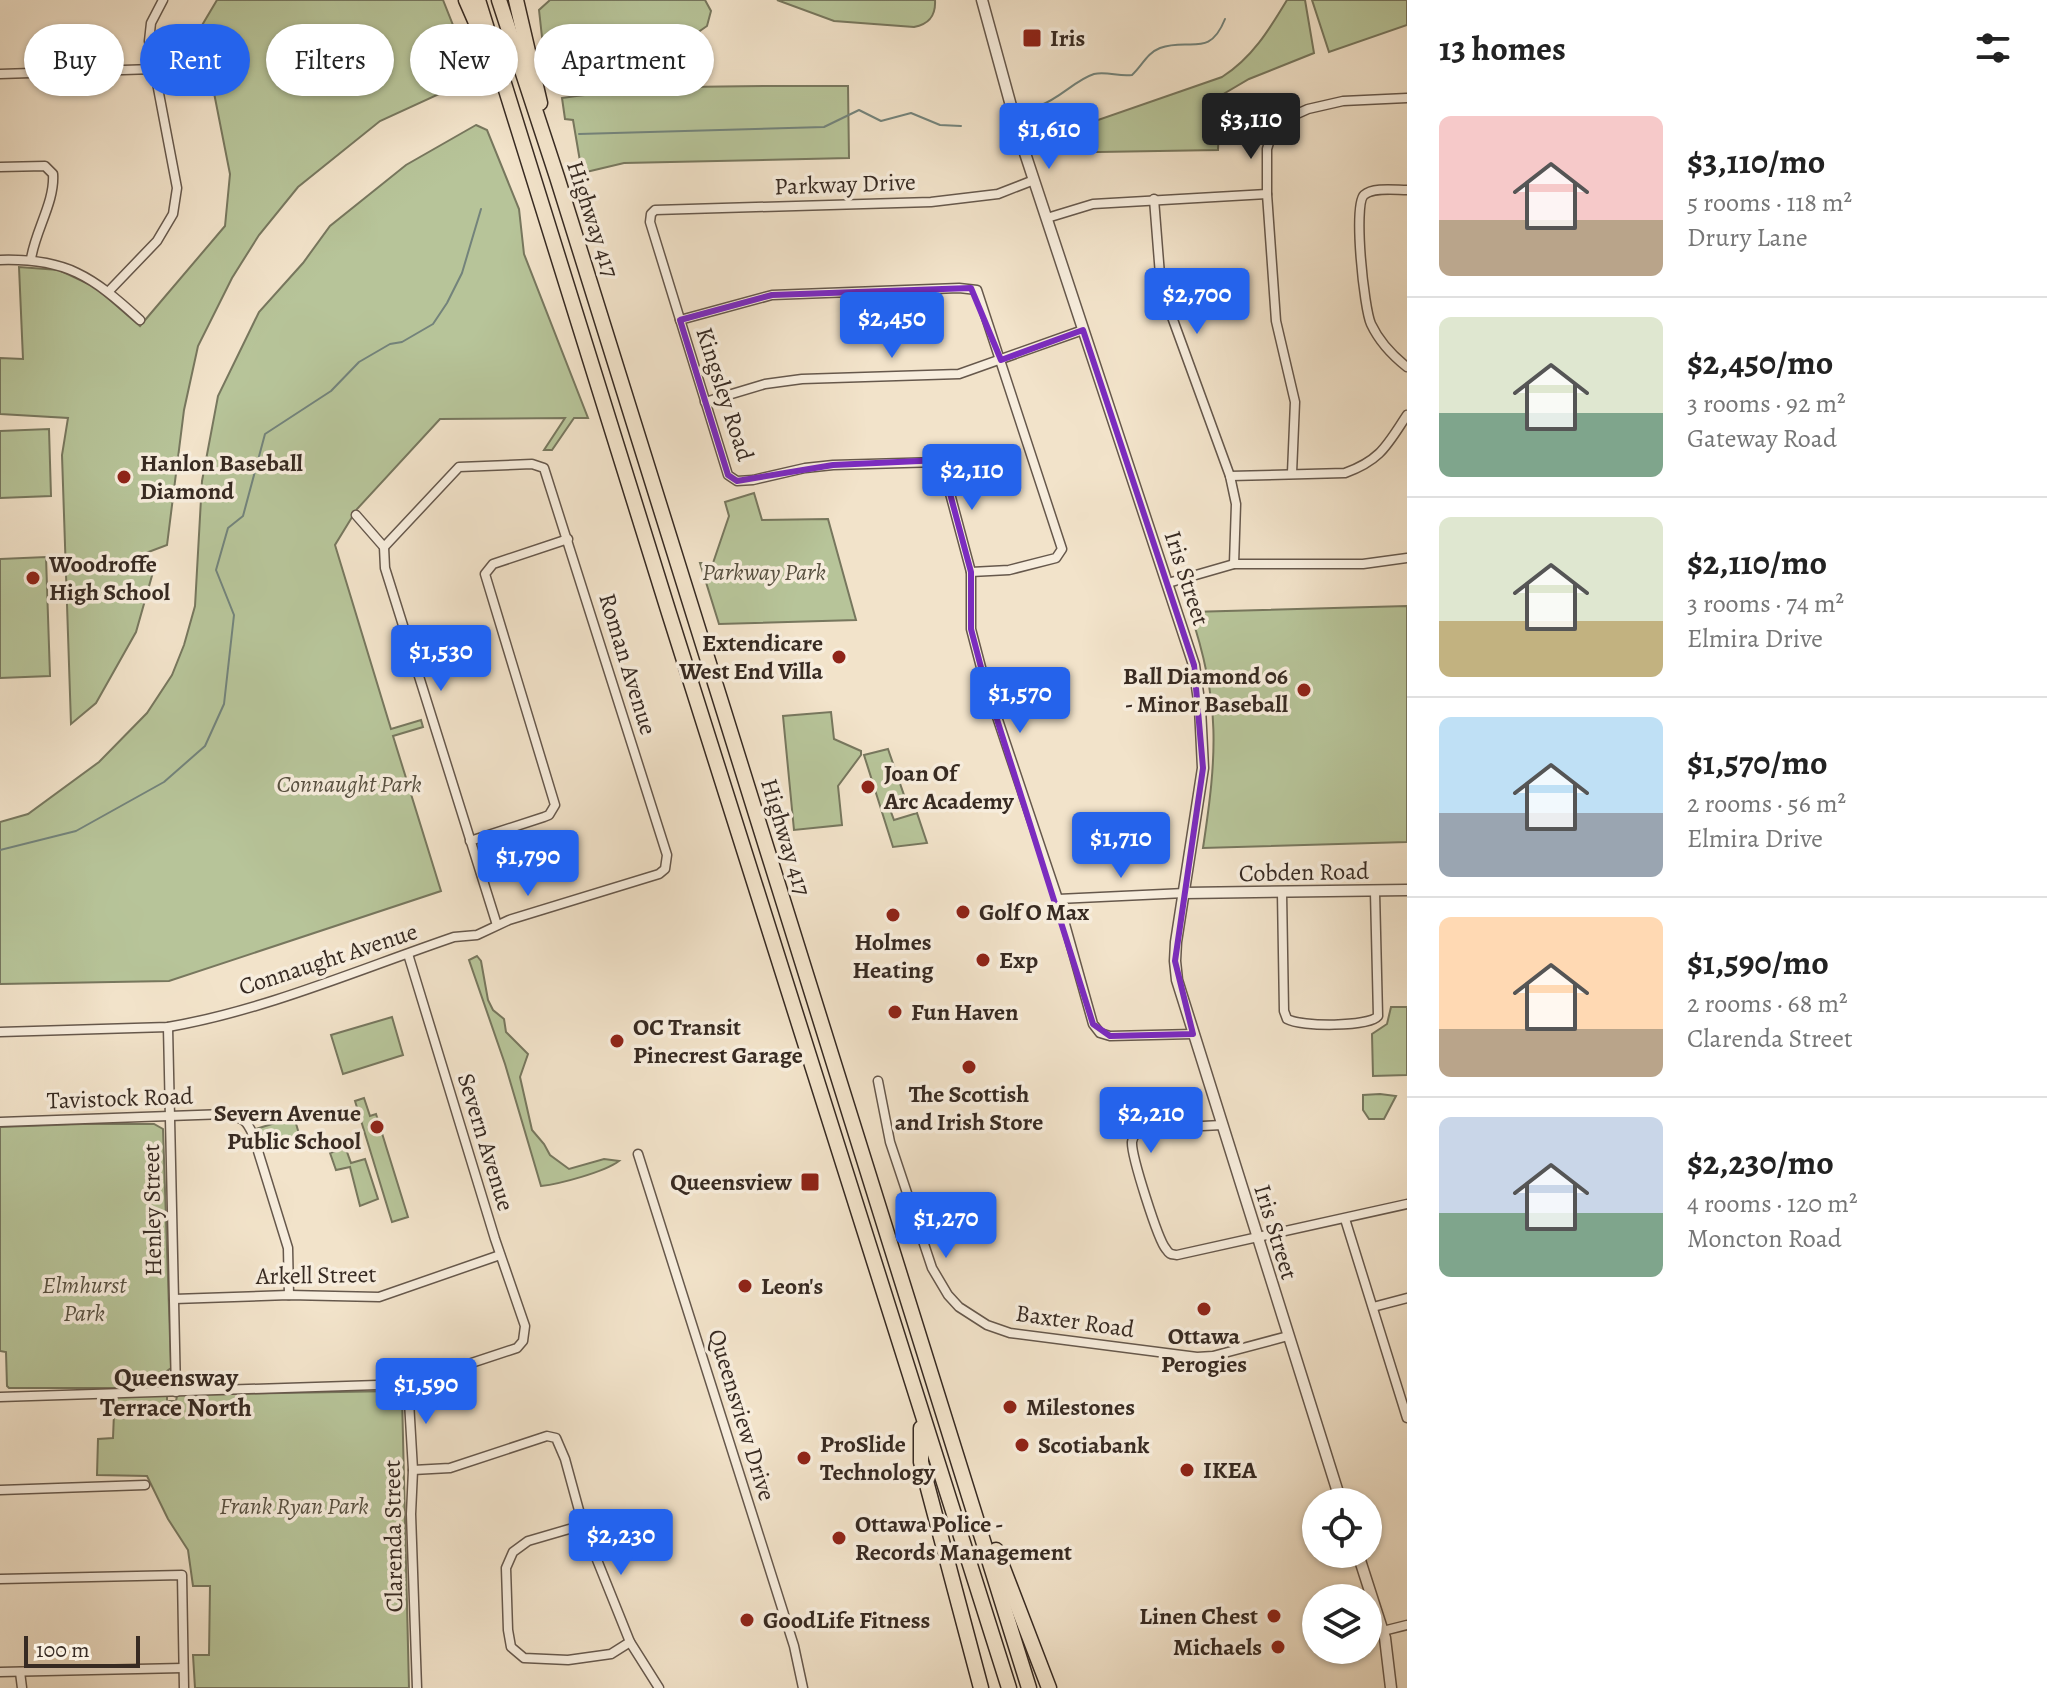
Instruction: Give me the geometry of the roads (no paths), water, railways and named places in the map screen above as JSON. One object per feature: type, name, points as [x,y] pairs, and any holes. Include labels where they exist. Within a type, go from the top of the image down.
[{"type":"highway","points":[[466,0],[478,24]]},
{"type":"highway","points":[[478,0],[485,24]]},
{"type":"highway","points":[[499,0],[523,57]]},
{"type":"highway","points":[[516,0],[523,57]]},
{"type":"highway","name":"Highway 417","points":[[523,57],[557,177],[1029,1688]]},
{"type":"highway","points":[[507,96],[1009,1688]]},
{"type":"highway","points":[[921,1412],[921,1462],[981,1688]]},
{"type":"highway","points":[[952,1438],[1049,1688]]},
{"type":"street","points":[[153,24],[163,0]]},
{"type":"street","name":"Iris Street","points":[[983,5],[1034,180],[1194,665],[1203,768],[1175,961],[1177,980],[1337,1488]]},
{"type":"street","points":[[0,74],[140,69]]},
{"type":"street","points":[[109,291],[157,241],[173,214],[177,188],[159,96]]},
{"type":"street","points":[[1292,473],[1295,402],[1276,321],[1267,149],[1272,133],[1281,121],[1308,109],[1343,101],[1407,98]]},
{"type":"street","points":[[0,167],[45,166],[53,174],[54,184],[33,243],[31,259]]},
{"type":"street","name":"Parkway Drive","points":[[654,211],[931,202],[998,194],[1034,180]]},
{"type":"street","points":[[1407,190],[1365,194],[1361,200],[1360,221],[1364,302],[1371,325],[1390,353],[1407,367]]},
{"type":"street","points":[[1047,218],[1093,204],[1267,194]]},
{"type":"street","points":[[1154,199],[1160,275],[1172,317],[1230,476],[1236,504],[1234,564]]},
{"type":"street","name":"Kingsley Road","points":[[654,211],[650,222],[728,475],[737,481],[753,480],[805,468],[930,461],[940,465],[971,572]]},
{"type":"street","points":[[0,260],[31,259],[61,265],[109,291],[140,320]]},
{"type":"street","points":[[680,320],[772,295],[959,288],[977,290],[1062,549],[1056,558],[1009,570],[971,572],[973,634],[983,675],[1058,899],[1093,1024],[1100,1033],[1110,1036],[1193,1034]]},
{"type":"street","points":[[705,402],[765,384],[802,379],[959,374],[1083,330]]},
{"type":"street","points":[[1230,476],[1345,473],[1376,458],[1407,415]]},
{"type":"street","name":"Roman Avenue","points":[[384,547],[459,467],[541,466],[547,472],[667,855],[665,869],[659,874]]},
{"type":"street","points":[[356,515],[384,547],[385,568],[497,925]]},
{"type":"street","points":[[470,841],[544,817],[555,805],[485,574],[493,564],[568,539]]},
{"type":"street","points":[[1168,583],[1234,564],[1363,564],[1407,558]]},
{"type":"street","name":"Connaught Avenue","points":[[0,1032],[168,1027],[221,1015],[454,937],[477,935],[497,925],[659,874]]},
{"type":"street","name":"Cobden Road","points":[[1058,899],[1185,893],[1407,890]]},
{"type":"street","points":[[1282,893],[1284,1011],[1287,1019],[1303,1024],[1369,1023],[1378,1016],[1375,892]]},
{"type":"street","name":"Severn Avenue","points":[[408,954],[500,1255],[525,1326],[523,1341],[517,1348],[408,1384]]},
{"type":"street","name":"Henley Street","points":[[168,1027],[176,1392]]},
{"type":"street","name":"Baxter Road","points":[[878,1081],[890,1142],[932,1268],[948,1295],[975,1318],[1010,1333],[1197,1357],[1213,1356],[1288,1336]]},
{"type":"street","name":"Tavistock Road","points":[[0,1122],[240,1116],[247,1121],[253,1135],[288,1248],[289,1295]]},
{"type":"street","points":[[1222,1125],[1143,1129],[1135,1133],[1132,1142],[1161,1240],[1171,1254],[1407,1204]]},
{"type":"street","name":"Queensview Drive","points":[[638,1154],[794,1646],[803,1688]]},
{"type":"street","points":[[1345,1219],[1407,1418]]},
{"type":"street","name":"Arkell Street","points":[[174,1299],[289,1295],[379,1297],[500,1255]]},
{"type":"street","points":[[1373,1307],[1407,1298]]},
{"type":"street","points":[[0,1397],[408,1384]]},
{"type":"street","name":"Clarenda Street","points":[[408,1384],[413,1470],[411,1514],[417,1688]]},
{"type":"street","points":[[413,1470],[450,1468],[547,1436],[556,1438],[583,1525],[630,1642],[659,1688]]},
{"type":"street","points":[[0,1490],[145,1485]]},
{"type":"street","points":[[583,1525],[528,1541],[513,1552],[506,1568],[511,1647],[524,1658],[568,1660],[611,1654],[630,1642]]},
{"type":"street","points":[[1363,1568],[1383,1631],[1391,1688]]},
{"type":"street","points":[[0,1579],[182,1575],[184,1688]]},
{"type":"street","points":[[1383,1631],[1407,1625]]},
{"type":"street","points":[[0,1672],[183,1668]]},
{"type":"street","points":[[20,1672],[22,1688]]},
{"type":"waterway","points":[[1039,106],[1094,74],[1132,75],[1148,56],[1160,48],[1205,43],[1219,31],[1225,19]]},
{"type":"waterway","points":[[579,134],[824,127],[859,110],[881,121],[911,113],[940,125],[961,126]]},
{"type":"waterway","points":[[0,850],[76,831],[164,782],[205,746],[224,704],[234,615],[216,570],[228,528],[243,516],[265,434],[331,391],[359,362],[433,324],[462,273],[481,209]]},
{"type":"place","name":"Iris","points":[[1032,38]]},
{"type":"place","name":"Hanlon Baseball Diamond","points":[[124,477]]},
{"type":"place","name":"Woodroffe High School","points":[[33,578]]},
{"type":"place","name":"Extendicare West End Villa","points":[[839,657]]},
{"type":"place","name":"Ball Diamond 06 - Minor Baseball","points":[[1304,690]]},
{"type":"place","name":"Joan Of Arc Academy","points":[[868,787]]},
{"type":"place","name":"Golf O Max","points":[[963,912]]},
{"type":"place","name":"Holmes Heating","points":[[893,915]]},
{"type":"place","name":"Exp","points":[[983,960]]},
{"type":"place","name":"Fun Haven","points":[[895,1012]]},
{"type":"place","name":"OC Transit Pinecrest Garage","points":[[617,1041]]},
{"type":"place","name":"The Scottish and Irish Store","points":[[969,1067]]},
{"type":"place","name":"Severn Avenue Public School","points":[[377,1127]]},
{"type":"place","name":"Queensview","points":[[810,1182]]},
{"type":"place","name":"Leon's","points":[[745,1286]]},
{"type":"place","name":"Ottawa Perogies","points":[[1204,1309]]},
{"type":"place","name":"Milestones","points":[[1010,1407]]},
{"type":"place","name":"Scotiabank","points":[[1022,1445]]},
{"type":"place","name":"ProSlide Technology","points":[[804,1458]]},
{"type":"place","name":"IKEA","points":[[1187,1470]]},
{"type":"place","name":"Ottawa Police - Records Management","points":[[839,1538]]},
{"type":"place","name":"Linen Chest","points":[[1274,1616]]},
{"type":"place","name":"GoodLife Fitness","points":[[747,1620]]},
{"type":"place","name":"Michaels","points":[[1278,1647]]},
{"type":"district","name":"Queensway Terrace North","points":[[176,1392]]},
{"type":"park label","name":"Parkway Park","points":[[764,572]]},
{"type":"park label","name":"Connaught Park","points":[[349,784]]},
{"type":"park label","name":"Elmhurst Park","points":[[84,1299]]},
{"type":"park label","name":"Frank Ryan Park","points":[[294,1506]]}]
